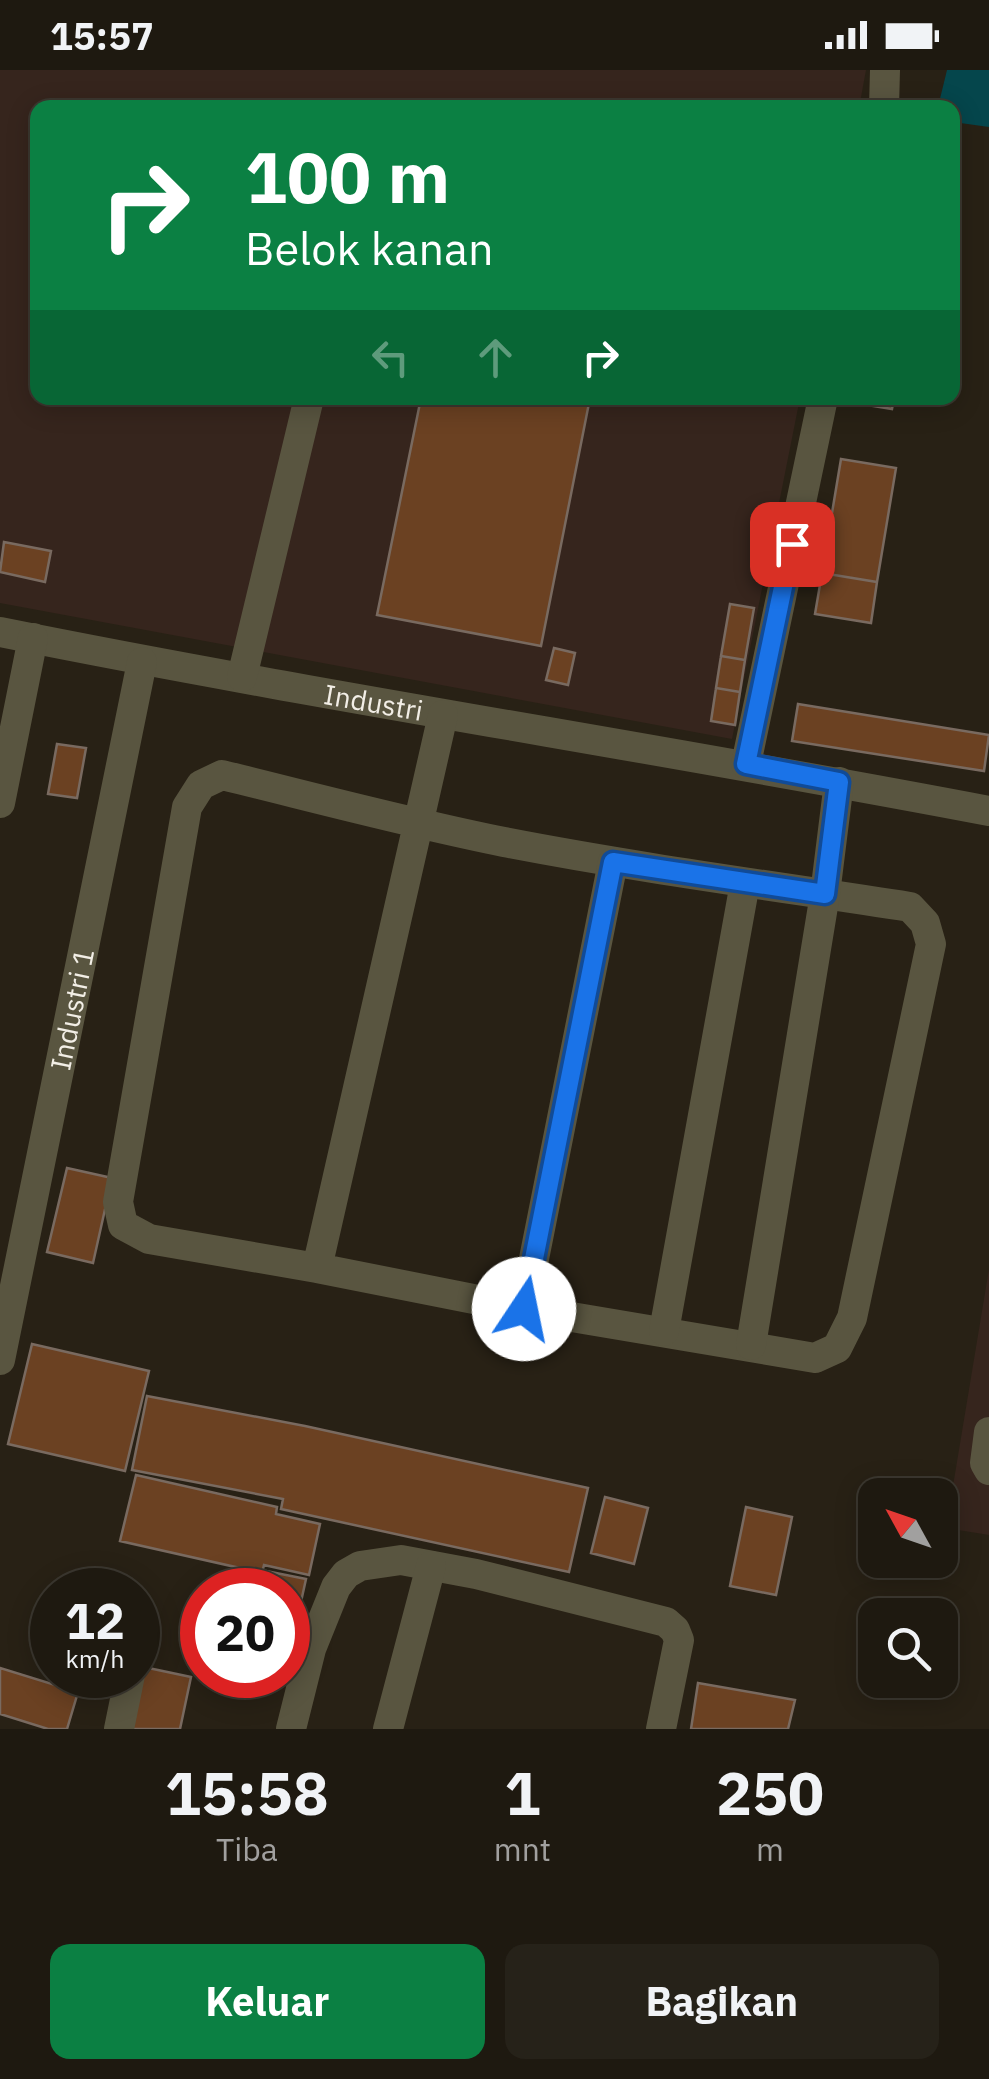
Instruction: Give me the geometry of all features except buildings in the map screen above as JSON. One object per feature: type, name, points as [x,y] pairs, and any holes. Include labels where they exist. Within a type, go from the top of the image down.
[{"type":"lane","points":[[884,100],[885,70]]},
{"type":"lane","points":[[242,677],[307,405]]},
{"type":"lane","points":[[746,764],[822,405]]},
{"type":"lane","name":"Industri","points":[[0,632],[142,662],[746,764],[989,811]]},
{"type":"lane","points":[[0,803],[8,725],[33,638]]},
{"type":"lane","name":"Industri 1","points":[[0,1360],[142,662]]},
{"type":"lane","points":[[317,1268],[443,715]]},
{"type":"lane","points":[[222,775],[416,823],[613,862],[910,908],[925,923],[931,944],[852,1318],[838,1348],[815,1358],[524,1309],[149,1239],[124,1225],[118,1202],[187,807],[201,784],[222,775]]},
{"type":"lane","points":[[751,1345],[825,894],[839,782]]},
{"type":"lane","points":[[524,1309],[613,862]]},
{"type":"lane","points":[[664,1330],[745,883]]},
{"type":"lane","points":[[989,1432],[984,1462],[989,1470]]},
{"type":"lane","points":[[290,1729],[311,1649],[336,1587],[346,1574],[360,1566],[401,1560],[476,1574],[666,1622],[679,1640],[660,1729]]},
{"type":"lane","points":[[388,1729],[432,1566]]},
{"type":"lane","points":[[119,1729],[125,1698]]},
{"type":"shaded area","points":[[0,70],[866,70],[860,100],[30,100],[30,405],[799,405],[732,739],[0,603]]},
{"type":"shaded area","points":[[989,1269],[989,1535],[958,1530],[958,1478],[954,1478]]},
{"type":"water","points":[[947,70],[989,70],[989,127],[960,123],[960,100],[940,100]]},
{"type":"route","points":[[524,1309],[613,862],[825,894],[839,782],[746,764],[792,544]]}]
